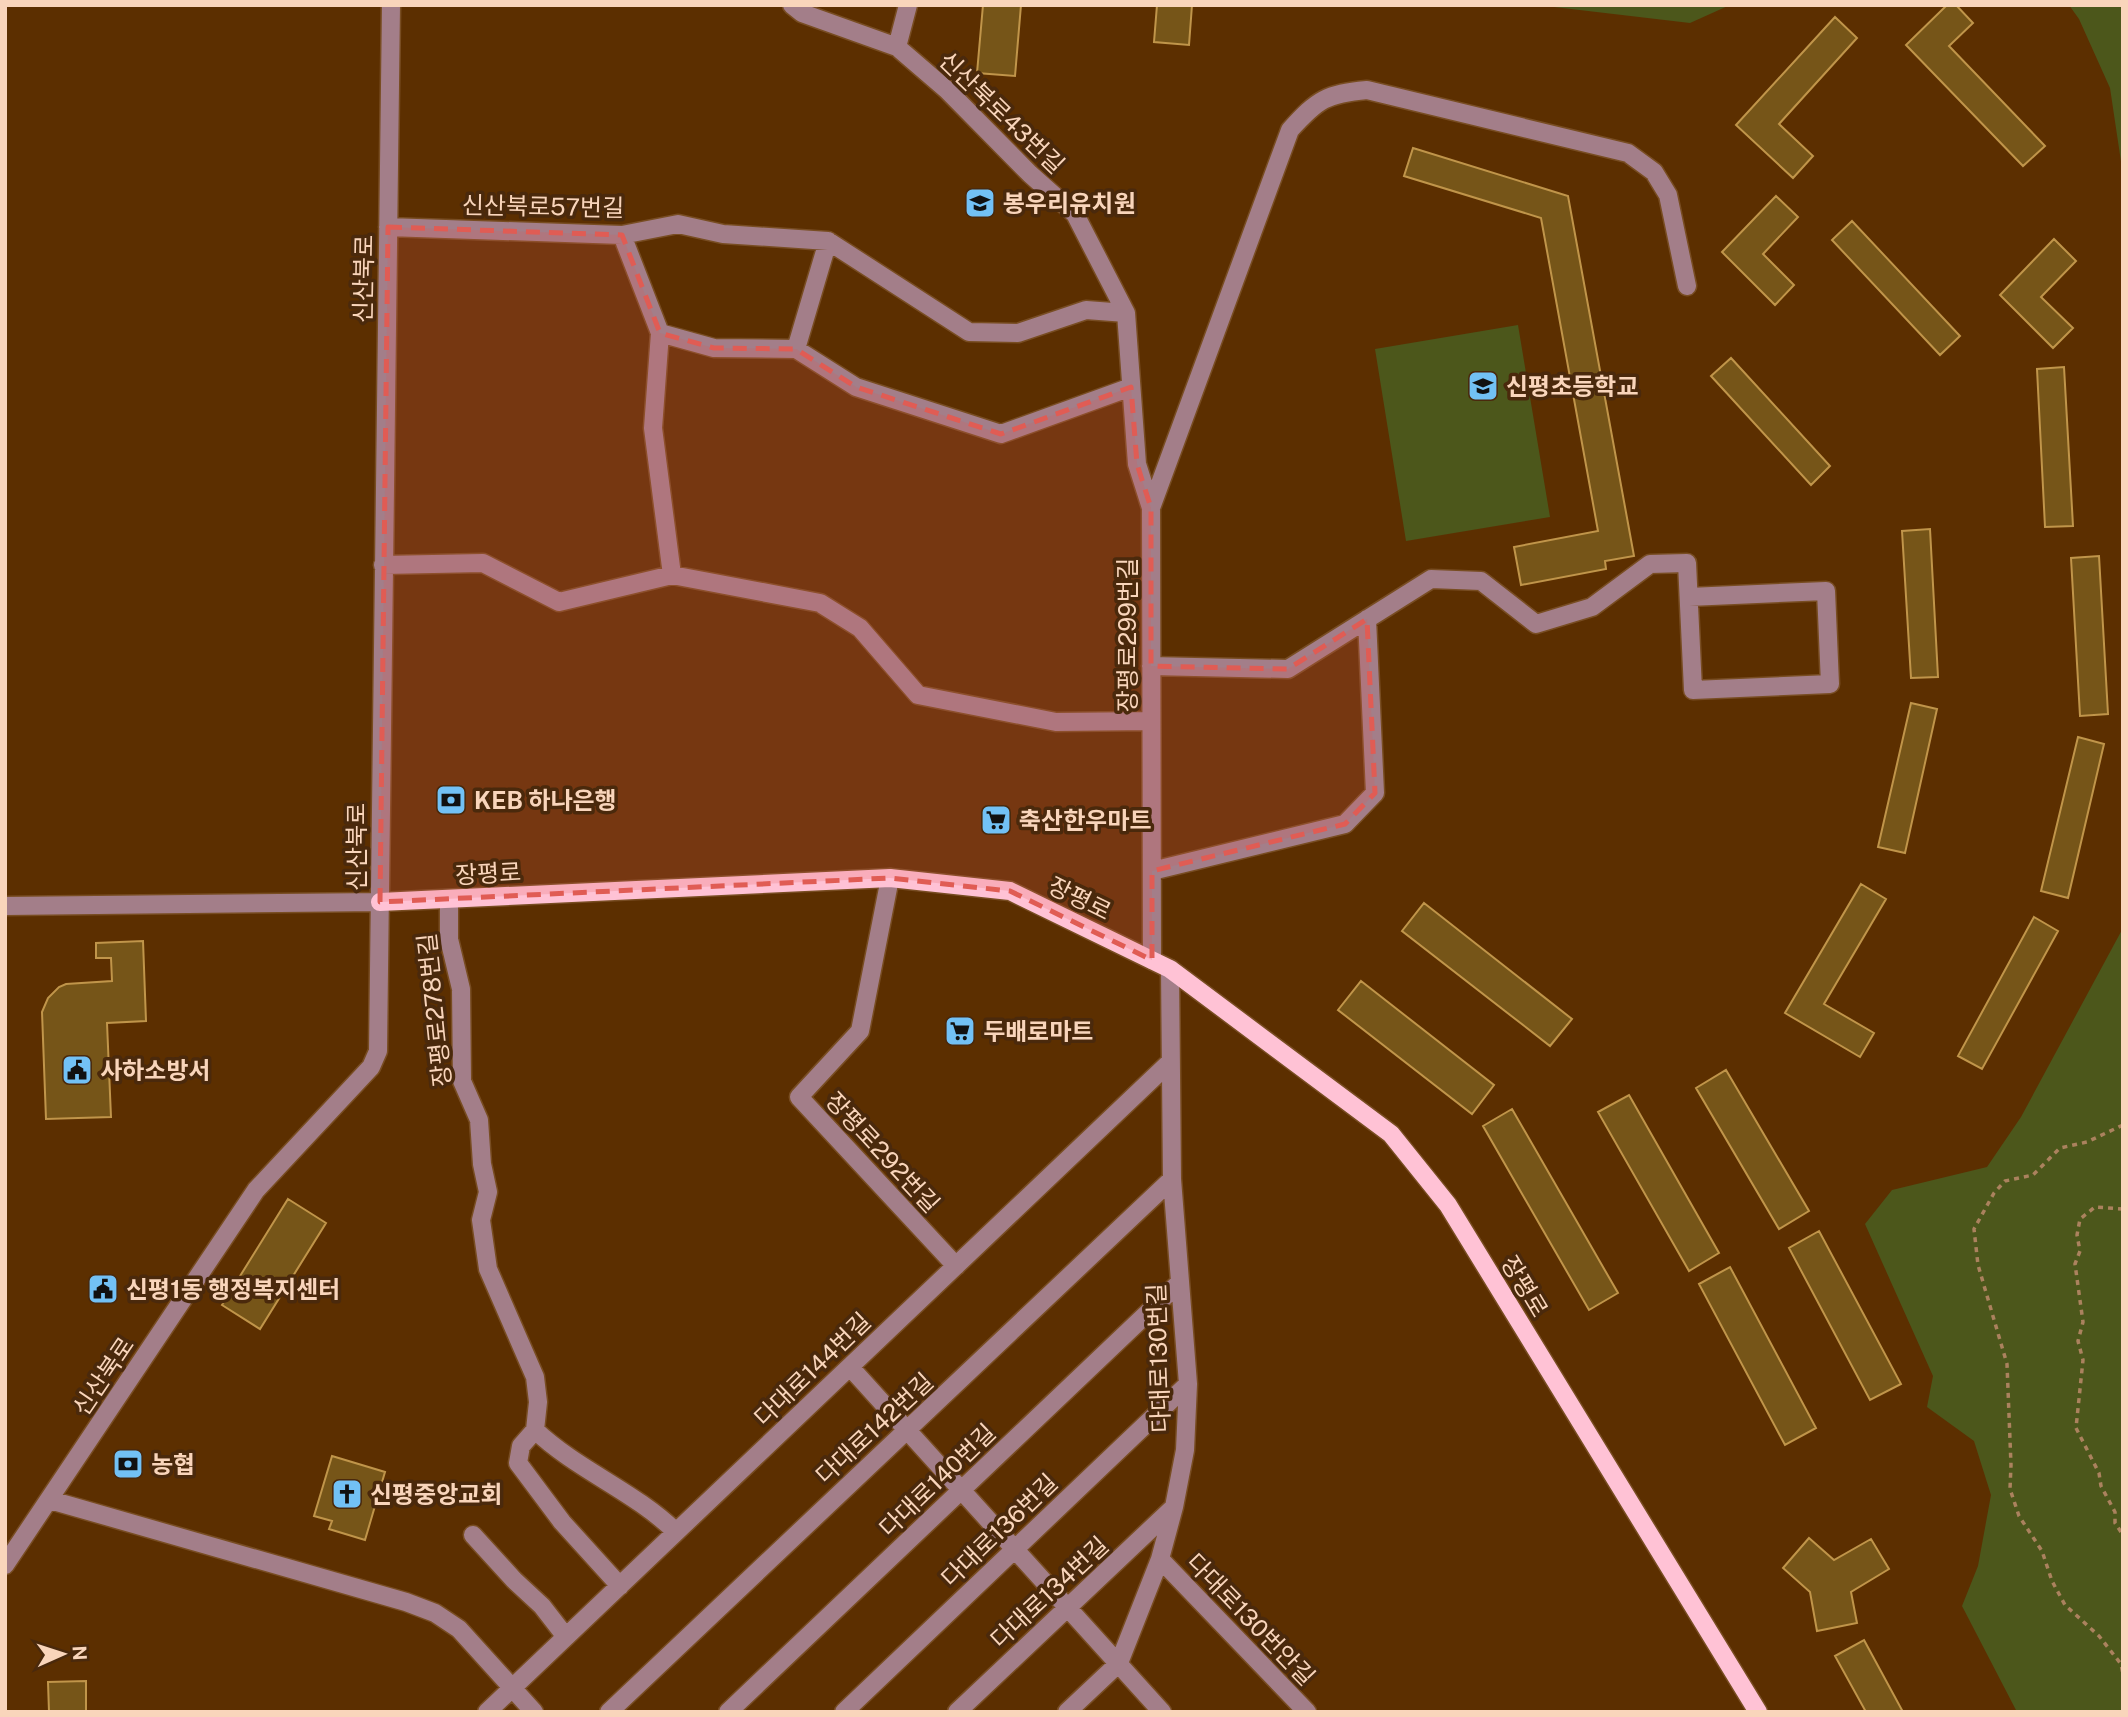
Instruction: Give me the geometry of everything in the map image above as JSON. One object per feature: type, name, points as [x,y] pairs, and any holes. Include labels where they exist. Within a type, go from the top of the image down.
[{"type":"main road","name":"장평로","points":[[380,902],[890,878],[1010,891],[1170,969],[1391,1134],[1448,1205],[1758,1712]]},
{"type":"street","name":"신산북로","points":[[5,1565],[256,1190],[371,1067],[378,1051],[391,5]]},
{"type":"street","name":"신산북로43번길","points":[[792,5],[802,13],[897,47],[947,90],[1030,174],[1075,214],[1126,313]]},
{"type":"street","points":[[897,47],[908,5]]},
{"type":"street","points":[[1151,508],[1290,130],[1312,105],[1336,93],[1367,90],[1629,153],[1654,172],[1668,195],[1687,286]]},
{"type":"street","name":"신산북로57번길","points":[[388,228],[622,235],[678,224],[723,234],[828,241],[970,332],[1018,332],[1086,310],[1126,313]]},
{"type":"street","points":[[622,235],[660,333],[653,428],[672,575]]},
{"type":"street","points":[[796,349],[828,241]]},
{"type":"street","name":"장평로299번길","points":[[1126,313],[1137,464],[1151,508],[1152,960]]},
{"type":"street","points":[[660,333],[714,348],[796,349],[856,387],[1000,434],[1131,387]]},
{"type":"street","points":[[383,565],[483,563],[559,602],[672,575],[820,603],[860,628],[918,695],[1056,722],[1152,721]]},
{"type":"street","points":[[1151,666],[1288,669],[1431,579],[1481,581],[1536,624],[1592,607],[1650,564],[1687,563],[1693,690],[1830,684],[1825,591],[1689,597]]},
{"type":"street","points":[[1152,871],[1345,824],[1375,793],[1367,619]]},
{"type":"street","name":"장평로292번길","points":[[890,878],[860,1031],[799,1097],[956,1266]]},
{"type":"street","name":"장평로278번길","points":[[449,900],[449,939],[461,989],[462,1082],[478,1120],[488,1192],[481,1220],[488,1269],[535,1377],[538,1402],[535,1430]]},
{"type":"street","name":"장평로","points":[[5,906],[380,902]]},
{"type":"street","name":"다대로130번길","points":[[1067,1712],[1119,1662],[1160,1559],[1185,1450],[1188,1384],[1172,1179],[1170,969]]},
{"type":"street","name":"다대로144번길","points":[[487,1712],[1170,1062]]},
{"type":"street","name":"다대로142번길","points":[[609,1712],[1172,1179]]},
{"type":"street","name":"다대로140번길","points":[[728,1712],[1180,1283]]},
{"type":"street","points":[[850,1367],[1162,1712]]},
{"type":"street","name":"다대로136번길","points":[[844,1712],[1188,1384]]},
{"type":"street","points":[[620,1586],[562,1522],[518,1462],[521,1447],[535,1430],[579,1464],[657,1514],[676,1532]]},
{"type":"street","points":[[50,1500],[406,1602],[435,1613],[459,1629],[534,1712]]},
{"type":"street","name":"다대로134번길","points":[[957,1712],[1174,1507]]},
{"type":"street","points":[[474,1535],[514,1580],[541,1605],[566,1637]]},
{"type":"street","name":"다대로130번안길","points":[[1160,1559],[1307,1712]]},
{"type":"path","points":[[2123,1125],[2087,1142],[2060,1147],[2034,1175],[2005,1181],[1994,1193],[1974,1229],[1978,1265],[2007,1364],[2010,1489],[2019,1516],[2042,1551],[2052,1581],[2065,1605],[2099,1636],[2121,1664],[2123,1674]]},
{"type":"path","points":[[2123,1209],[2095,1207],[2080,1219],[2077,1235],[2080,1251],[2075,1264],[2083,1322],[2078,1341],[2083,1360],[2076,1428],[2099,1473],[2101,1486],[2115,1512],[2115,1523],[2123,1535]]},
{"type":"highlighted area","points":[[388,227],[622,235],[660,333],[714,348],[796,349],[856,387],[1001,434],[1131,387],[1137,464],[1151,508],[1151,666],[1288,669],[1367,619],[1375,793],[1345,824],[1152,871],[1152,960],[1010,891],[890,878],[380,902]]},
{"type":"green space","points":[[1537,5],[1730,5],[1690,23]]},
{"type":"green space","points":[[2069,5],[2123,5],[2123,175],[2110,88],[2079,19]]},
{"type":"green space","points":[[1518,325],[1550,517],[1406,541],[1375,349]]},
{"type":"green space","points":[[2123,928],[2123,1712],[2017,1712],[1962,1606],[1978,1566],[1991,1495],[1974,1441],[1927,1407],[1933,1376],[1865,1224],[1892,1190],[1987,1167],[2021,1117]]},
{"type":"building","points":[[983,5],[1021,5],[1015,76],[977,73]]},
{"type":"building","points":[[1157,5],[1192,5],[1189,45],[1154,42]]},
{"type":"building","points":[[1947,5],[1956,5],[1973,23],[1949,46],[2045,146],[2023,166],[1906,45]]},
{"type":"building","points":[[1835,17],[1857,38],[1779,124],[1813,156],[1793,178],[1736,125]]},
{"type":"building","points":[[1413,148],[1568,196],[1634,556],[1605,561],[1606,569],[1521,585],[1514,547],[1598,531],[1541,218],[1404,176]]},
{"type":"building","points":[[1776,196],[1798,217],[1763,254],[1794,285],[1775,305],[1722,252]]},
{"type":"building","points":[[1852,221],[1960,336],[1940,355],[1832,240]]},
{"type":"building","points":[[2054,239],[2076,261],[2041,297],[2073,328],[2053,348],[2000,295]]},
{"type":"building","points":[[1731,358],[1830,466],[1811,485],[1711,376]]},
{"type":"building","points":[[2064,367],[2073,526],[2045,527],[2037,369]]},
{"type":"building","points":[[1930,529],[1938,677],[1911,678],[1902,531]]},
{"type":"building","points":[[2099,556],[2108,714],[2080,716],[2071,558]]},
{"type":"building","points":[[1911,703],[1937,709],[1905,853],[1878,847]]},
{"type":"building","points":[[2078,737],[2104,744],[2068,898],[2041,891]]},
{"type":"building","points":[[1861,884],[1886,899],[1824,1004],[1874,1033],[1860,1057],[1785,1013]]},
{"type":"building","points":[[1424,903],[1572,1019],[1550,1046],[1402,931]]},
{"type":"building","points":[[2034,917],[2058,931],[1982,1069],[1958,1056]]},
{"type":"building","name":"사하소방서","points":[[143,941],[146,1021],[107,1023],[111,1117],[46,1119],[42,1012],[48,998],[66,984],[112,981],[111,958],[96,958],[96,943]]},
{"type":"building","points":[[1361,981],[1494,1085],[1472,1114],[1338,1010]]},
{"type":"building","points":[[1726,1070],[1809,1211],[1779,1229],[1696,1088]]},
{"type":"building","points":[[1629,1095],[1719,1253],[1689,1271],[1598,1112]]},
{"type":"building","points":[[1512,1109],[1618,1293],[1589,1310],[1483,1126]]},
{"type":"building","points":[[288,1199],[326,1223],[260,1329],[222,1305]]},
{"type":"building","points":[[1819,1231],[1901,1384],[1870,1400],[1789,1248]]},
{"type":"building","points":[[1730,1267],[1816,1428],[1785,1445],[1699,1284]]},
{"type":"building","points":[[332,1456],[385,1472],[365,1540],[329,1529],[332,1521],[314,1516]]},
{"type":"building","points":[[1809,1538],[1834,1560],[1871,1539],[1889,1569],[1851,1592],[1857,1623],[1817,1631],[1810,1592],[1783,1568]]},
{"type":"building","points":[[1864,1640],[1903,1712],[1866,1712],[1835,1656]]},
{"type":"building","points":[[86,1681],[86,1712],[49,1712],[48,1682]]},
{"type":"place","name":"봉우리유치원","points":[[980,203]]},
{"type":"place","name":"신평초등학교","points":[[1483,386]]},
{"type":"place","name":"KEB 하나은행","points":[[451,800]]},
{"type":"place","name":"축산한우마트","points":[[996,820]]},
{"type":"place","name":"두배로마트","points":[[960,1031]]},
{"type":"place","name":"사하소방서","points":[[77,1070]]},
{"type":"place","name":"신평1동 행정복지센터","points":[[103,1289]]},
{"type":"place","name":"농협","points":[[128,1464]]},
{"type":"place","name":"신평중앙교회","points":[[347,1494]]}]
